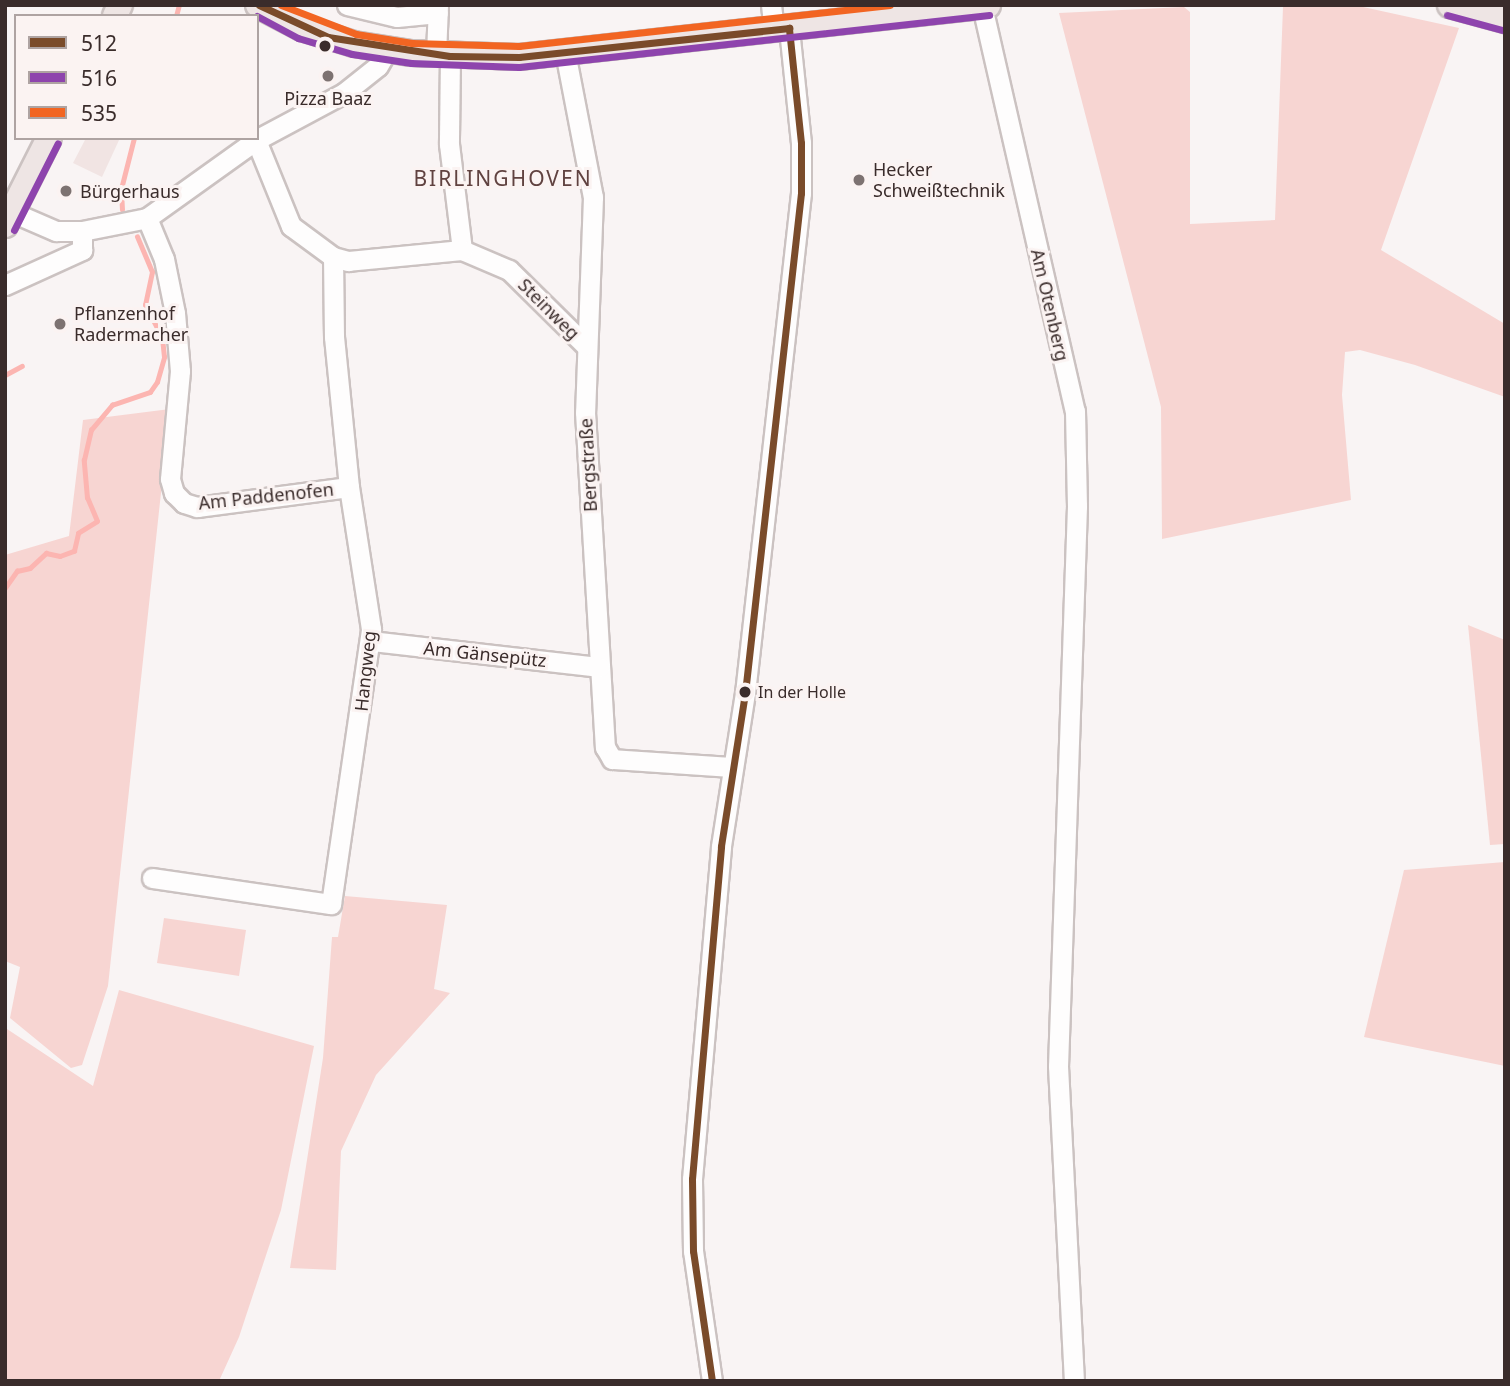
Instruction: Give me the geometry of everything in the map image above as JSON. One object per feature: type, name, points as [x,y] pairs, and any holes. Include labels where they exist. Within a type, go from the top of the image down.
[{"type":"main road","points":[[258,5],[328,37],[443,56],[565,52],[778,21],[985,6]]},
{"type":"main road","points":[[1450,5],[1505,20]]},
{"type":"main road","points":[[7,216],[49,140]]},
{"type":"street","points":[[7,216],[56,231],[82,231],[146,218],[256,140],[291,226],[334,257],[348,261],[462,250],[449,144],[438,9],[397,17],[347,5]]},
{"type":"street","name":"Am Otenberg","points":[[985,6],[1075,411],[1073,609],[1058,1066],[1074,1381]]},
{"type":"street","points":[[712,1381],[690,1215],[721,845],[785,357],[801,193],[801,143],[778,21]]},
{"type":"street","points":[[259,138],[344,93],[378,66],[388,49]]},
{"type":"street","name":"Bergstraße","points":[[565,52],[593,188],[585,345],[605,747],[612,759],[733,766]]},
{"type":"street","name":"Am Paddenofen","points":[[146,218],[164,259],[175,313],[180,371],[170,479],[174,493],[184,503],[197,507],[349,487]]},
{"type":"street","points":[[5,285],[82,250],[82,231]]},
{"type":"street","name":"Steinweg","points":[[462,250],[509,270],[585,345]]},
{"type":"street","name":"Hangweg","points":[[152,878],[331,904],[371,641],[349,487],[334,337],[334,257]]},
{"type":"street","name":"Am Gänsepütz","points":[[371,641],[600,667]]},
{"type":"shaded area","points":[[1354,5],[1459,28],[1381,250],[1505,324],[1505,397],[1415,365],[1360,350],[1345,352],[1342,395],[1351,500],[1162,539],[1161,407],[1059,13],[1184,7],[1190,12],[1190,224],[1275,220],[1283,7]]},
{"type":"shaded area","points":[[85,140],[119,140],[102,177],[73,163]]},
{"type":"shaded area","points":[[170,409],[108,986],[82,1065],[71,1068],[10,1018],[20,967],[5,961],[5,555],[69,536],[83,420]]},
{"type":"shaded area","points":[[1468,625],[1505,640],[1505,844],[1490,845]]},
{"type":"shaded area","points":[[1505,862],[1505,1066],[1364,1037],[1404,870]]},
{"type":"shaded area","points":[[345,896],[447,905],[434,989],[450,993],[376,1075],[341,1151],[336,1270],[290,1268],[323,1058],[332,937],[338,937]]},
{"type":"shaded area","points":[[164,918],[246,930],[239,976],[157,963]]},
{"type":"shaded area","points":[[119,990],[314,1046],[281,1210],[239,1337],[219,1381],[5,1381],[5,1032],[7,1029],[93,1086]]},
{"type":"waterway","points":[[177,14],[179,5]]},
{"type":"waterway","points":[[122,210],[121,189],[133,140]]},
{"type":"waterway","points":[[5,588],[17,571],[30,568],[46,553],[60,556],[74,551],[78,533],[97,521],[87,498],[84,460],[91,430],[112,405],[150,392],[157,382],[164,357],[162,338],[145,305],[152,272],[137,237]]},
{"type":"waterway","points":[[5,375],[22,366]]},
{"type":"transit line","name":"512","points":[[259,5],[328,37],[450,56],[519,57],[789,28]]},
{"type":"transit line","name":"535","points":[[281,5],[356,34],[412,43],[519,46],[890,5]]},
{"type":"transit line","name":"516","points":[[259,17],[298,38],[352,54],[411,63],[519,67],[989,15]]},
{"type":"transit line","name":"516","points":[[1447,15],[1502,30]]},
{"type":"transit line","name":"512","points":[[712,1381],[693,1251],[692,1179],[721,846],[745,693],[801,193],[801,143],[789,28]]},
{"type":"transit line","name":"516","points":[[14,230],[58,143]]},
{"type":"place","name":"Pizza Baaz","points":[[328,76]]},
{"type":"place","name":"Hecker Schweißtechnik","points":[[859,180]]},
{"type":"place","name":"Bürgerhaus","points":[[66,191]]},
{"type":"place","name":"Pflanzenhof Radermacher","points":[[60,324]]},
{"type":"place","name":"In der Holle","points":[[745,692]]},
{"type":"district","name":"BIRLINGHOVEN","points":[[503,178]]}]
